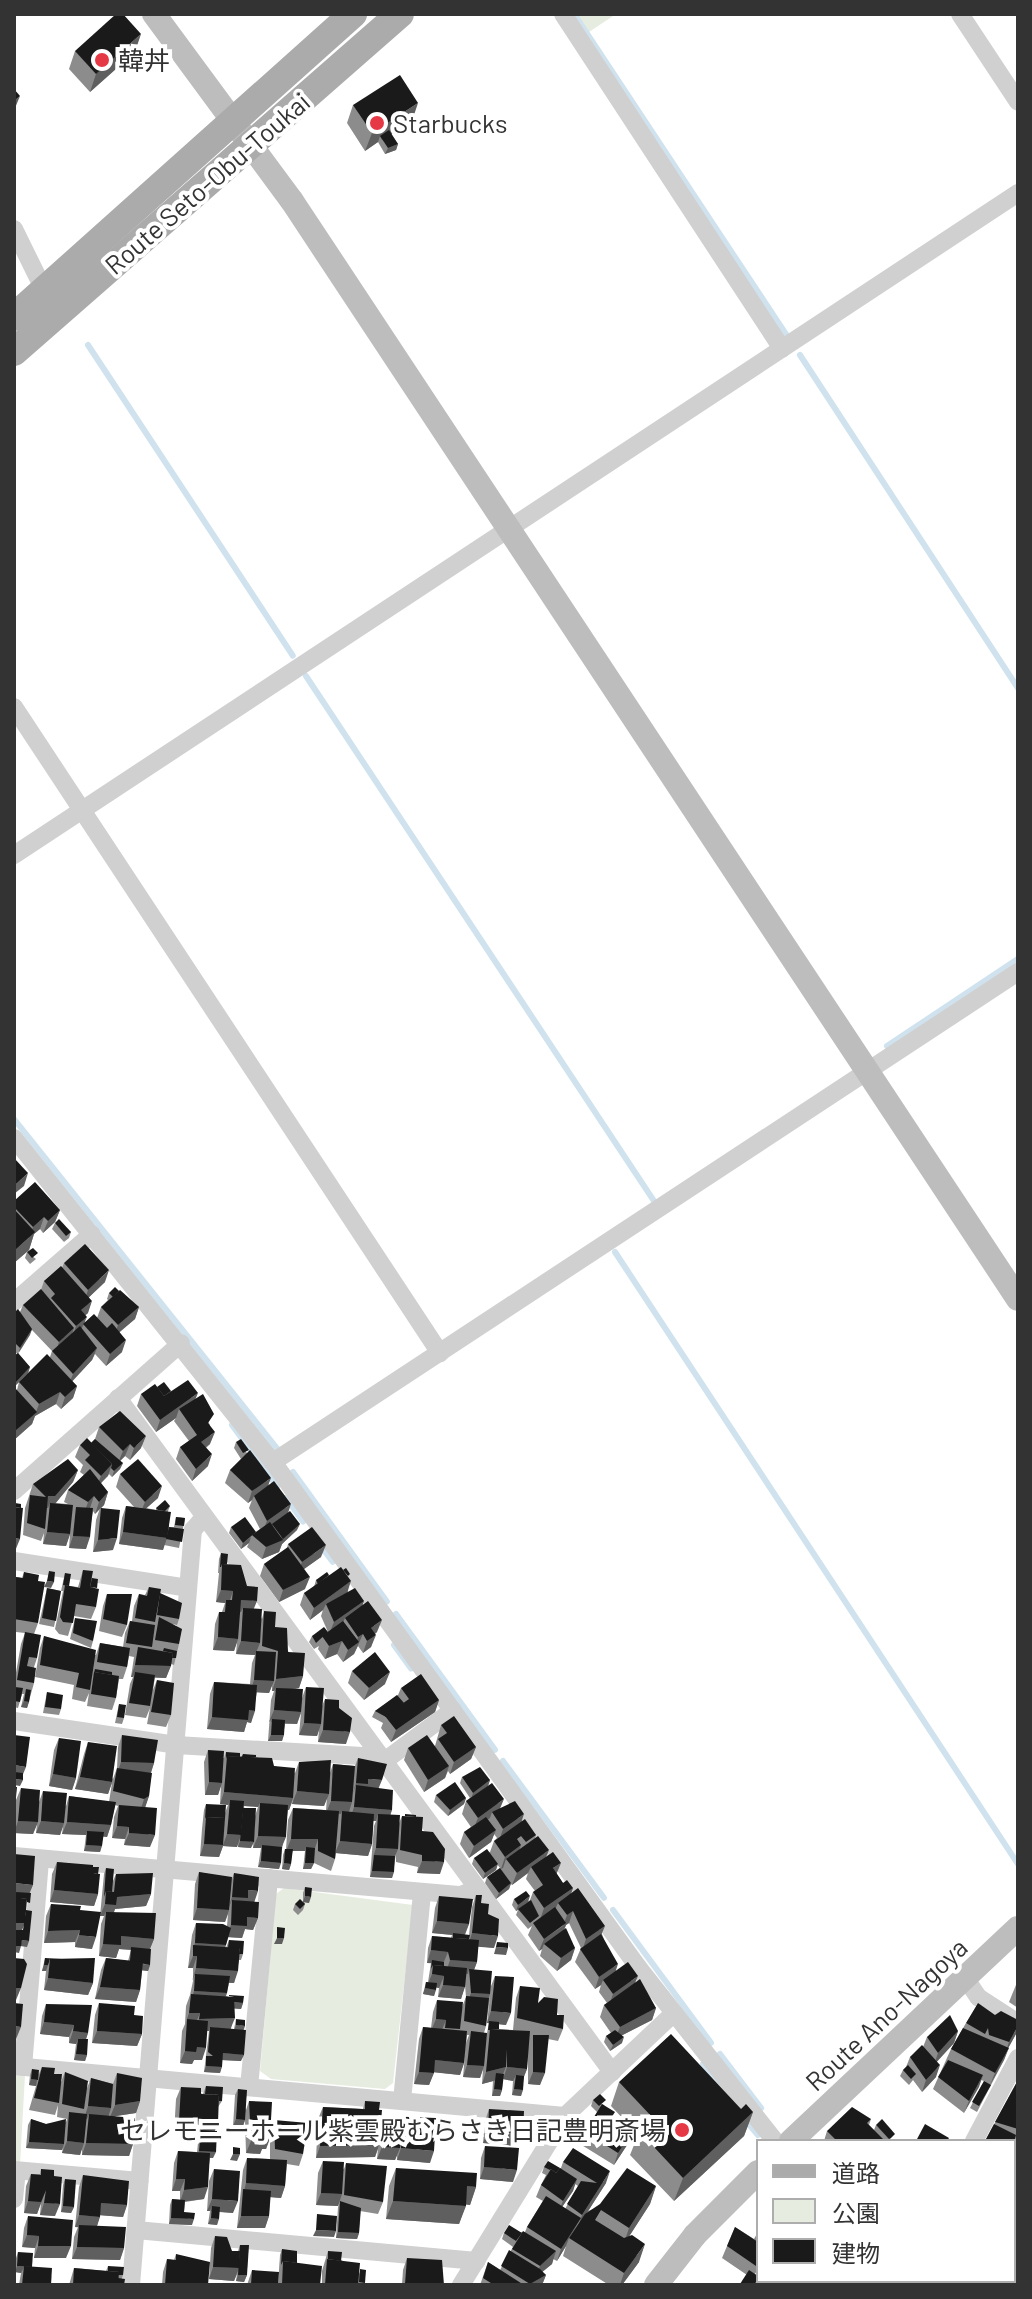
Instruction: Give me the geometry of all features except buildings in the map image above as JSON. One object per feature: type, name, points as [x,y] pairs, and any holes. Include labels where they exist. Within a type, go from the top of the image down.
[{"type":"main road","name":"Route Seto-Obu-Toukai","points":[[14,317],[353,14]]},
{"type":"main road","name":"Route Seto-Obu-Toukai","points":[[14,352],[400,14]]},
{"type":"street","points":[[154,14],[253,145],[1018,1299]]},
{"type":"street","points":[[563,14],[782,349]]},
{"type":"street","points":[[960,14],[1018,102]]},
{"type":"street","points":[[14,855],[1018,193]]},
{"type":"street","points":[[14,229],[44,290]]},
{"type":"street","points":[[14,707],[440,1353]]},
{"type":"street","points":[[273,1462],[1018,972]]},
{"type":"street","points":[[14,1138],[181,1343],[273,1462],[674,2013],[773,2139]]},
{"type":"street","points":[[14,1302],[92,1234]]},
{"type":"street","points":[[14,1491],[181,1343]]},
{"type":"street","points":[[118,1398],[474,1890],[612,2072]]},
{"type":"street","points":[[131,2285],[193,1530],[204,1517]]},
{"type":"street","points":[[14,1561],[188,1588]]},
{"type":"street","points":[[14,1721],[176,1745],[381,1760],[453,1710]]},
{"type":"street","points":[[14,1856],[461,1895],[474,1890]]},
{"type":"street","points":[[40,1859],[24,1962],[18,2066],[565,2116]]},
{"type":"street","points":[[249,2087],[269,1878]]},
{"type":"street","points":[[402,2101],[422,1892]]},
{"type":"street","name":"Route Ano-Nagoya","points":[[793,2139],[1018,1928]]},
{"type":"street","points":[[966,1979],[978,1997],[1018,2023]]},
{"type":"street","points":[[461,2285],[565,2116],[674,2013]]},
{"type":"street","points":[[975,2139],[1018,2058]]},
{"type":"street","points":[[14,2199],[15,2170],[140,2181]]},
{"type":"street","points":[[656,2285],[695,2235],[756,2174]]},
{"type":"street","points":[[136,2230],[477,2261]]},
{"type":"green space","points":[[577,14],[616,14],[589,32]]},
{"type":"green space","points":[[284,1888],[413,1905],[393,2083],[385,2089],[271,2079],[260,2071],[276,1894]]},
{"type":"green space","points":[[14,2074],[25,2075],[20,2164],[14,2163]]},
{"type":"waterway","points":[[574,14],[786,334]]},
{"type":"waterway","points":[[88,345],[293,656]]},
{"type":"waterway","points":[[800,355],[1018,688]]},
{"type":"waterway","points":[[306,676],[654,1201]]},
{"type":"waterway","points":[[887,1046],[1018,959]]},
{"type":"waterway","points":[[14,1119],[278,1450]]},
{"type":"waterway","points":[[615,1252],[1018,1864]]},
{"type":"waterway","points":[[232,1425],[277,1486]]},
{"type":"waterway","points":[[293,1472],[387,1602]]},
{"type":"waterway","points":[[286,1498],[303,1521]]},
{"type":"waterway","points":[[320,1545],[333,1562]]},
{"type":"waterway","points":[[396,1614],[495,1750]]},
{"type":"waterway","points":[[394,1645],[411,1668]]},
{"type":"waterway","points":[[503,1761],[604,1898]]},
{"type":"waterway","points":[[613,1910],[711,2043]]},
{"type":"waterway","points":[[720,2054],[761,2108]]},
{"type":"waterway","points":[[703,2064],[720,2087]]},
{"type":"waterway","points":[[747,2122],[758,2135]]},
{"type":"place","name":"韓丼","points":[[102,60]]},
{"type":"place","name":"Starbucks","points":[[377,123]]},
{"type":"place","name":"セレモニーホール紫雲殿むらさき日記豊明斎場","points":[[682,2130]]}]
